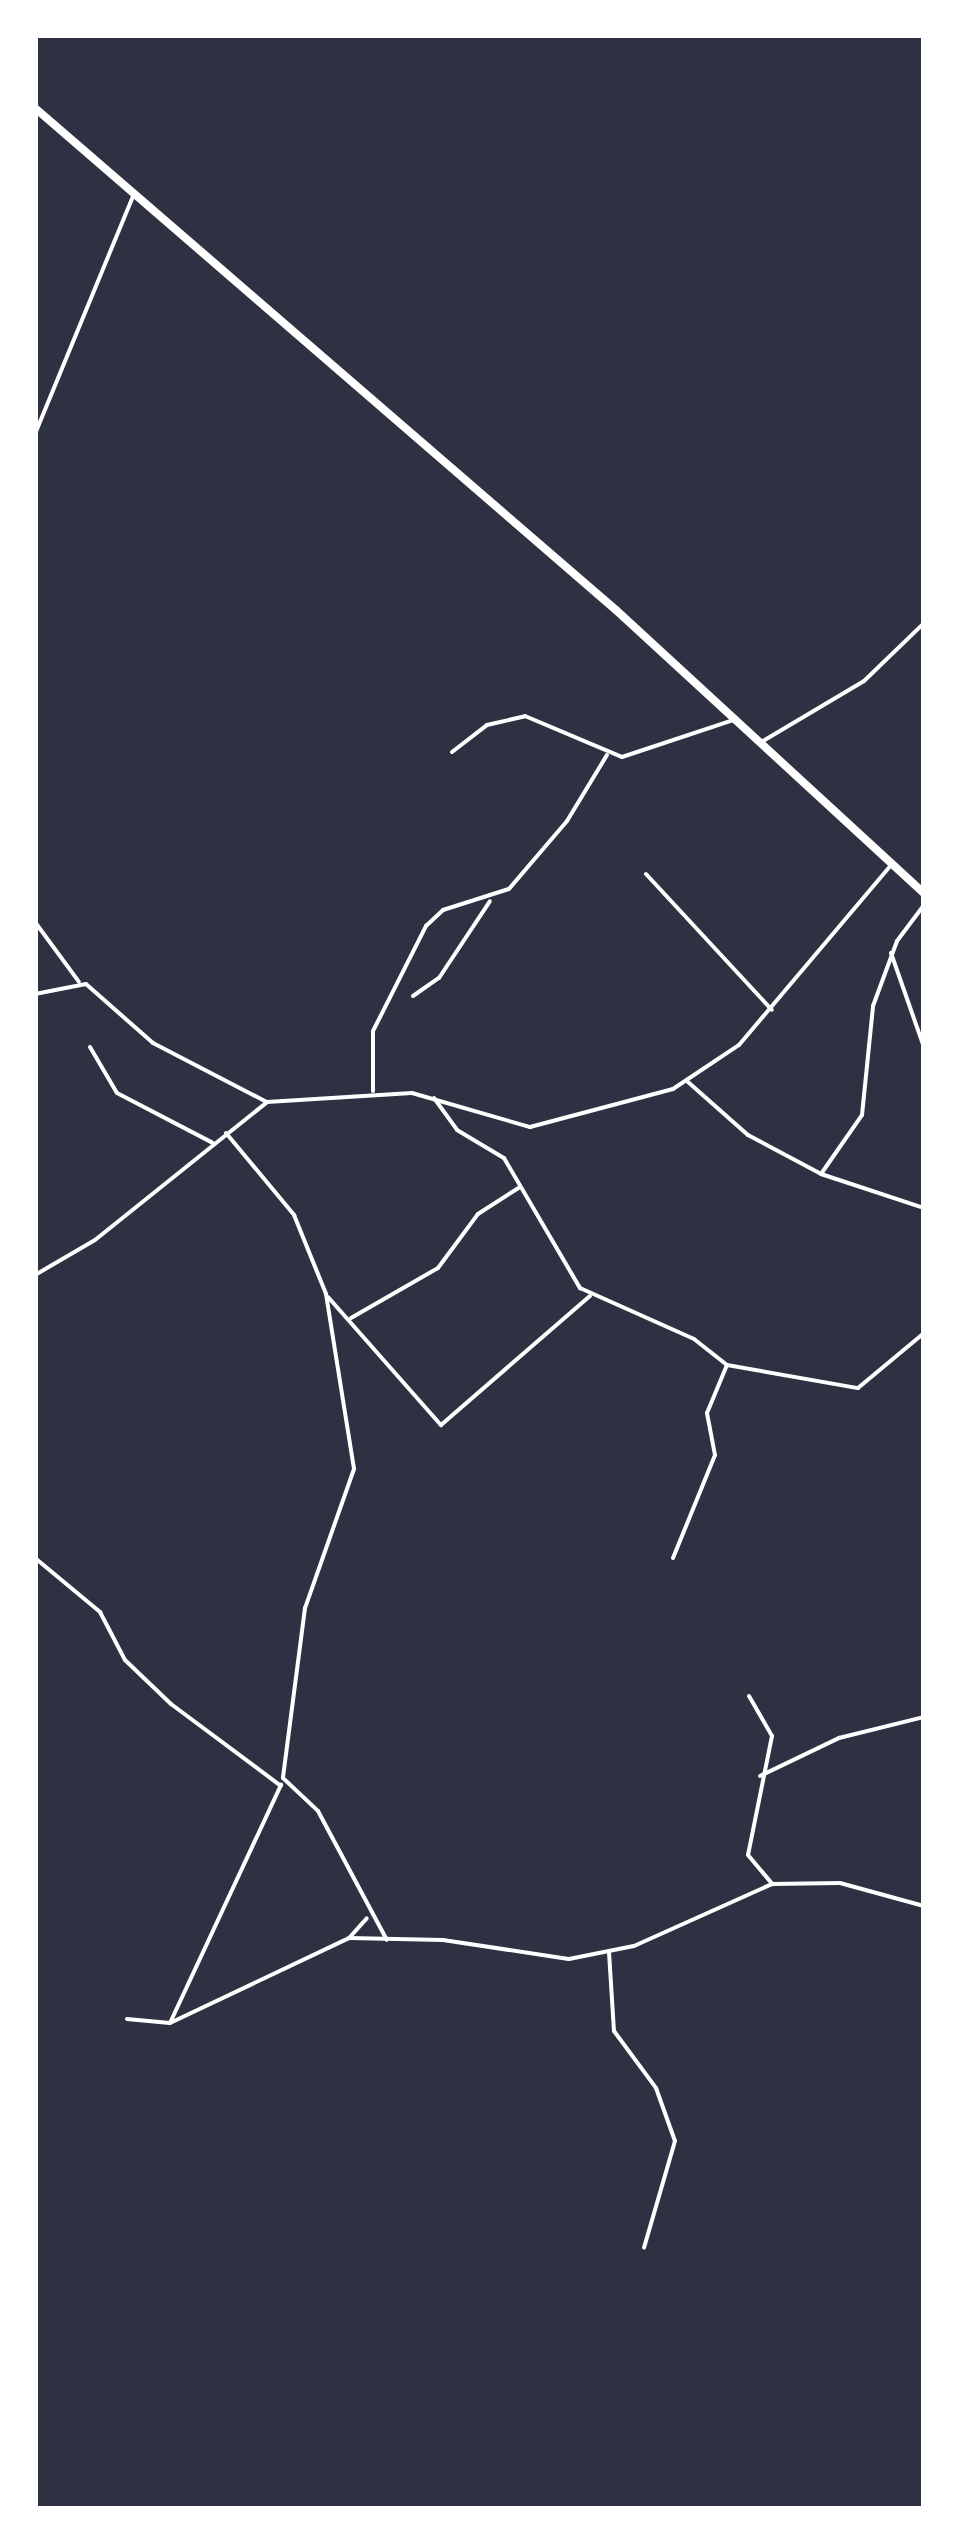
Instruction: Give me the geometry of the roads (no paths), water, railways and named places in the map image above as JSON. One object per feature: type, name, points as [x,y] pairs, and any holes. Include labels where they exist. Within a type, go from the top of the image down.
[{"type":"highway","points":[[35,108],[764,741],[924,893]]},
{"type":"street","points":[[35,434],[134,192]]},
{"type":"street","points":[[764,741],[864,681],[924,623]]},
{"type":"street","points":[[452,752],[487,725],[525,716],[606,755],[648,755],[737,718]]},
{"type":"street","points":[[413,996],[439,978],[490,901],[567,821],[606,755]]},
{"type":"street","points":[[35,1275],[95,1240],[267,1102],[373,1091],[434,1098],[530,1127],[621,1108],[688,1082],[772,1010],[893,863]]},
{"type":"street","points":[[646,874],[772,1010]]},
{"type":"street","points":[[373,1091],[373,1031],[426,926],[442,910],[490,901]]},
{"type":"street","points":[[820,1174],[862,1115],[863,1052],[891,953],[924,906]]},
{"type":"street","points":[[35,922],[80,983],[153,1043],[267,1102]]},
{"type":"street","points":[[891,953],[924,1047]]},
{"type":"street","points":[[35,994],[80,983]]},
{"type":"street","points":[[90,1047],[117,1093],[213,1143]]},
{"type":"street","points":[[688,1082],[724,1120],[820,1174],[924,1208]]},
{"type":"street","points":[[434,1098],[458,1130],[504,1158],[590,1296],[694,1339],[727,1365],[858,1388],[924,1332]]},
{"type":"street","points":[[170,2023],[282,1784],[305,1608],[354,1470],[326,1294],[294,1216],[226,1133]]},
{"type":"street","points":[[350,1318],[438,1268],[478,1214],[520,1186]]},
{"type":"street","points":[[326,1294],[442,1426],[590,1296]]},
{"type":"street","points":[[673,1558],[715,1455],[707,1413],[727,1365]]},
{"type":"street","points":[[35,1558],[100,1612],[125,1660],[170,1704],[318,1811],[368,1918],[387,1940]]},
{"type":"street","points":[[749,1696],[771,1728],[748,1855],[772,1884]]},
{"type":"street","points":[[760,1776],[839,1738],[924,1717]]},
{"type":"street","points":[[349,1938],[465,1942],[541,1959],[609,1952],[772,1884],[840,1883],[924,1906]]},
{"type":"street","points":[[128,2020],[170,2023],[349,1938],[368,1918]]},
{"type":"street","points":[[609,1952],[614,2031],[656,2088],[675,2141],[644,2248]]}]
